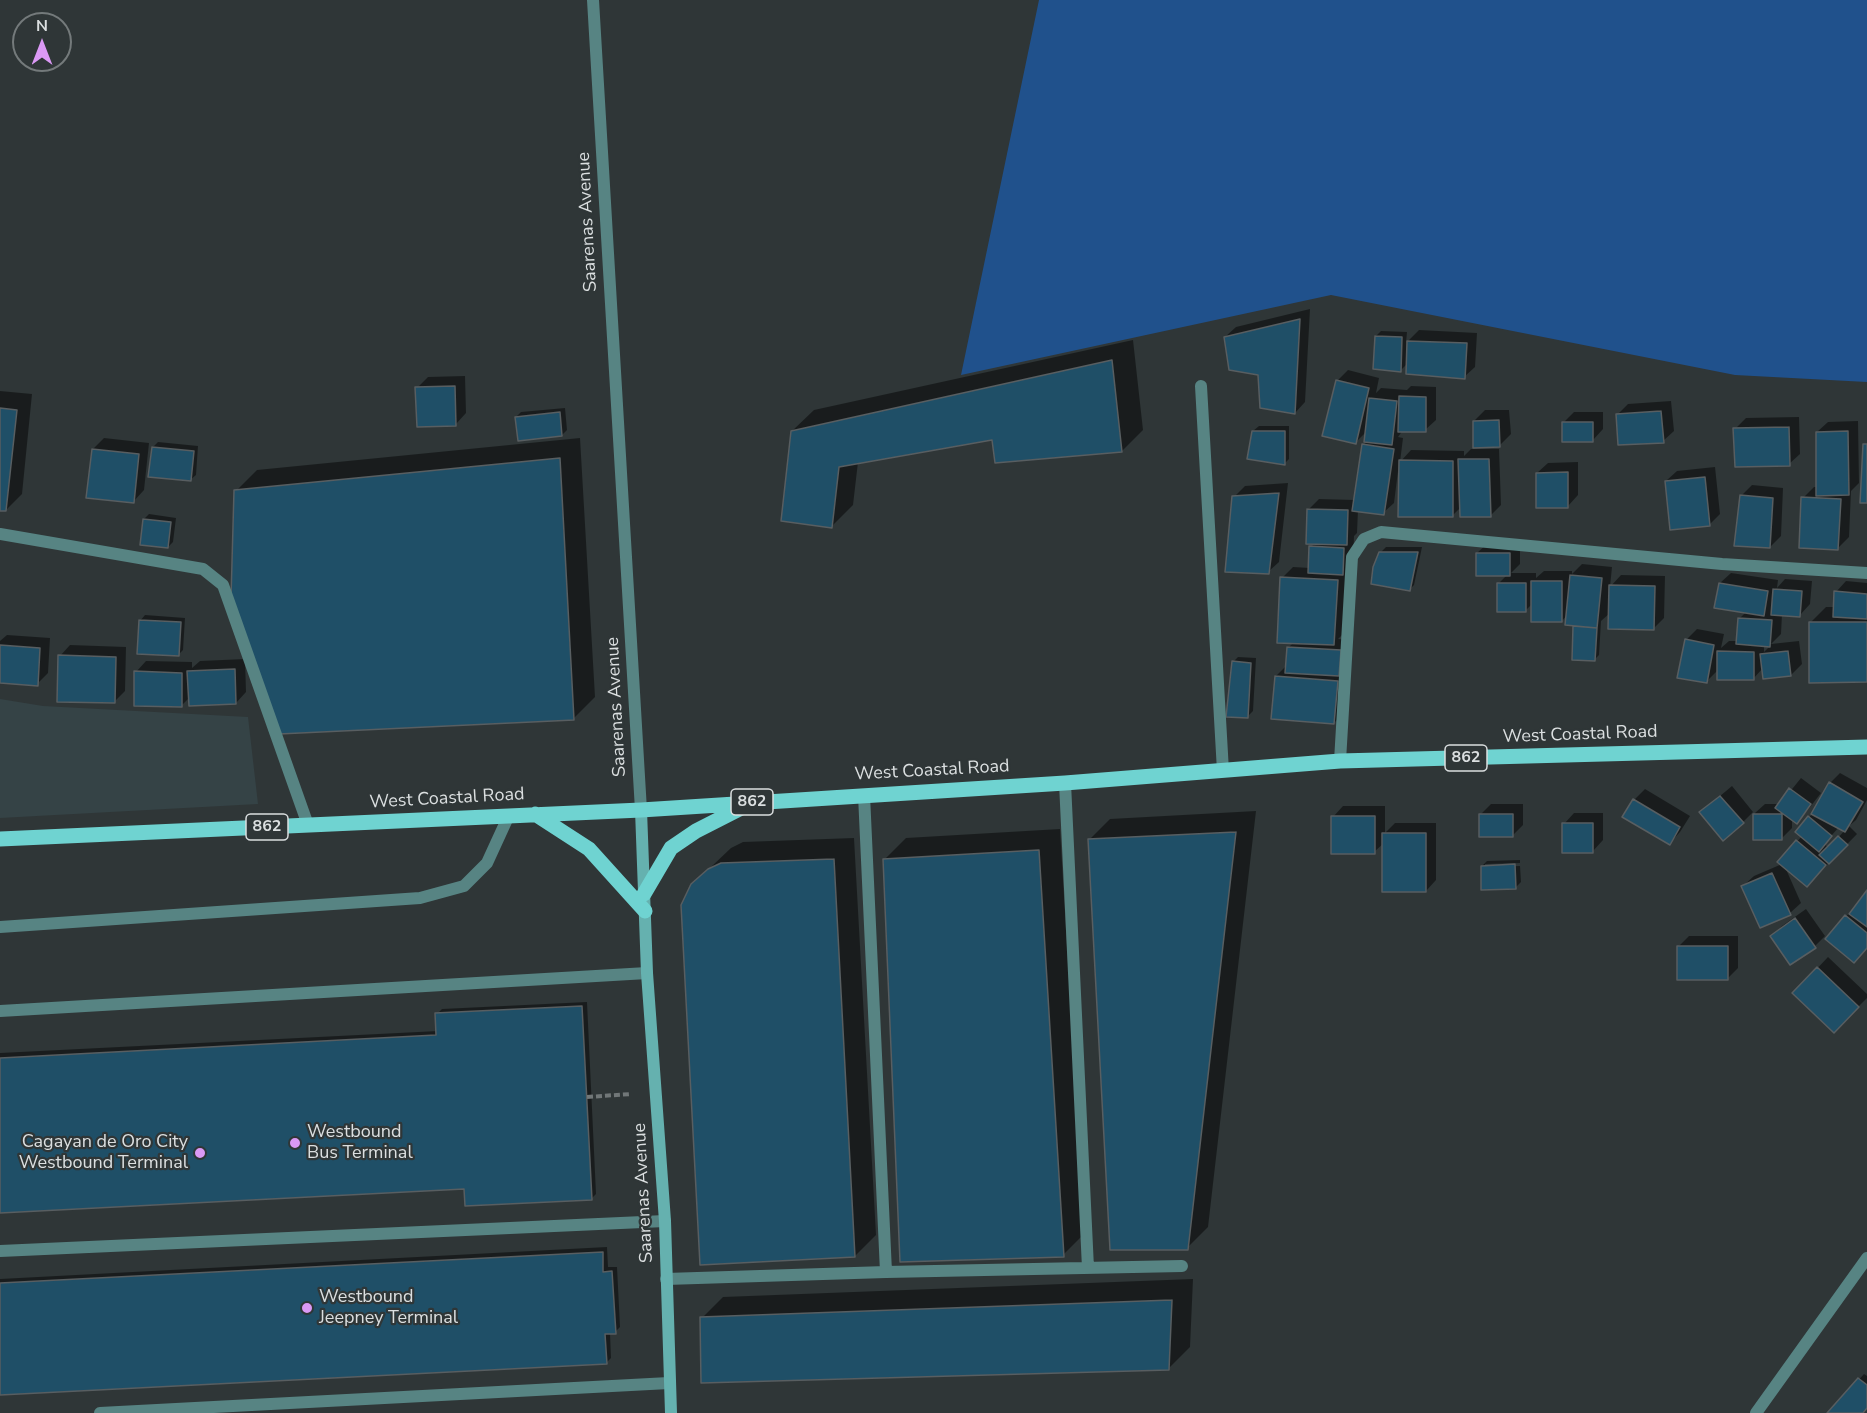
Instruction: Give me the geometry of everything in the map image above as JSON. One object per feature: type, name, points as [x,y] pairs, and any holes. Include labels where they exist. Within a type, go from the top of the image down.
[{"type":"main road","name":"West Coastal Road","points":[[0,838],[641,810],[1065,783],[1340,761],[1867,747]]},
{"type":"main road","points":[[644,894],[671,848],[696,831],[753,802]]},
{"type":"main road","name":"Saarenas Avenue","points":[[641,810],[647,973],[665,1221],[671,1413]]},
{"type":"main road","points":[[535,814],[589,849],[645,911]]},
{"type":"street","name":"Saarenas Avenue","points":[[593,0],[641,810]]},
{"type":"street","points":[[1201,386],[1223,771]]},
{"type":"street","points":[[1340,761],[1352,556],[1364,538],[1381,532],[1722,564],[1867,573]]},
{"type":"street","points":[[0,534],[203,569],[223,585],[308,825]]},
{"type":"street","points":[[1065,783],[1088,1268]]},
{"type":"street","points":[[864,795],[886,1272]]},
{"type":"street","points":[[0,927],[420,898],[464,886],[487,863],[509,815]]},
{"type":"street","points":[[0,1011],[647,973]]},
{"type":"street","points":[[0,1251],[665,1221]]},
{"type":"street","points":[[1756,1413],[1867,1258]]},
{"type":"street","points":[[666,1279],[1182,1266]]},
{"type":"street","points":[[100,1413],[669,1383]]},
{"type":"path","points":[[587,1097],[656,1092]]},
{"type":"shaded area","points":[[0,699],[43,706],[248,717],[258,804],[0,818]]},
{"type":"water","points":[[1039,0],[1867,0],[1867,382],[1735,375],[1331,295],[961,375]]},
{"type":"building","points":[[1300,319],[1295,414],[1260,408],[1258,375],[1229,370],[1224,337]]},
{"type":"building","points":[[1375,336],[1402,337],[1401,372],[1373,369]]},
{"type":"building","points":[[1407,341],[1467,343],[1465,379],[1406,374]]},
{"type":"building","points":[[1112,360],[1122,452],[995,463],[992,440],[839,467],[832,528],[781,521],[791,431]]},
{"type":"building","points":[[1336,380],[1369,388],[1356,444],[1322,436]]},
{"type":"building","points":[[455,386],[456,426],[417,427],[415,387]]},
{"type":"building","points":[[1399,396],[1426,397],[1426,432],[1398,432]]},
{"type":"building","points":[[1369,398],[1397,401],[1392,445],[1364,442]]},
{"type":"building","points":[[0,408],[17,410],[6,511],[0,511]]},
{"type":"building","points":[[1661,411],[1664,443],[1618,445],[1616,414]]},
{"type":"building","points":[[560,412],[562,436],[518,441],[515,417]]},
{"type":"building","points":[[1499,420],[1500,447],[1473,448],[1473,421]]},
{"type":"building","points":[[1562,422],[1593,422],[1593,442],[1562,442]]},
{"type":"building","points":[[1789,427],[1790,466],[1735,467],[1733,428]]},
{"type":"building","points":[[1252,431],[1285,431],[1285,465],[1247,459]]},
{"type":"building","points":[[1848,431],[1849,495],[1816,496],[1816,432]]},
{"type":"building","points":[[1362,444],[1394,449],[1384,515],[1352,511]]},
{"type":"building","points":[[1863,444],[1867,444],[1867,503],[1860,503]]},
{"type":"building","points":[[152,447],[194,451],[191,481],[148,477]]},
{"type":"building","points":[[92,449],[139,454],[134,503],[86,498]]},
{"type":"building","points":[[560,458],[574,720],[279,734],[231,598],[234,490]]},
{"type":"building","points":[[1458,459],[1489,459],[1491,517],[1460,517]]},
{"type":"building","points":[[1399,460],[1453,461],[1453,517],[1398,517]]},
{"type":"building","points":[[1568,472],[1568,508],[1536,508],[1536,473]]},
{"type":"building","points":[[1705,477],[1710,526],[1670,530],[1665,481]]},
{"type":"building","points":[[1279,493],[1269,574],[1225,572],[1232,496]]},
{"type":"building","points":[[1740,495],[1773,498],[1770,548],[1734,546]]},
{"type":"building","points":[[1801,497],[1841,499],[1838,550],[1799,548]]},
{"type":"building","points":[[1307,509],[1348,510],[1347,545],[1306,544]]},
{"type":"building","points":[[143,519],[171,522],[168,548],[140,545]]},
{"type":"building","points":[[1309,546],[1344,548],[1343,575],[1308,573]]},
{"type":"building","points":[[1379,552],[1418,552],[1410,591],[1371,584],[1373,567]]},
{"type":"building","points":[[1476,553],[1510,553],[1510,576],[1476,576]]},
{"type":"building","points":[[1570,575],[1602,578],[1597,628],[1565,625]]},
{"type":"building","points":[[1280,577],[1338,580],[1334,645],[1277,643]]},
{"type":"building","points":[[1531,581],[1562,581],[1562,622],[1531,622]]},
{"type":"building","points":[[1497,583],[1526,583],[1526,612],[1497,612]]},
{"type":"building","points":[[1719,583],[1768,591],[1764,616],[1714,608]]},
{"type":"building","points":[[1609,585],[1655,586],[1654,630],[1608,629]]},
{"type":"building","points":[[1773,589],[1802,591],[1800,617],[1771,615]]},
{"type":"building","points":[[1834,591],[1867,594],[1867,619],[1833,617]]},
{"type":"building","points":[[1738,618],[1772,620],[1770,647],[1736,644]]},
{"type":"building","points":[[139,620],[181,622],[179,656],[137,654]]},
{"type":"building","points":[[1809,622],[1867,622],[1867,682],[1809,683]]},
{"type":"building","points":[[1573,626],[1597,628],[1595,661],[1572,660]]},
{"type":"building","points":[[1685,639],[1714,645],[1707,683],[1677,678]]},
{"type":"building","points":[[0,645],[40,648],[38,686],[0,683]]},
{"type":"building","points":[[1287,647],[1341,650],[1339,676],[1285,673]]},
{"type":"building","points":[[1717,651],[1754,652],[1754,680],[1717,680]]},
{"type":"building","points":[[1788,651],[1791,676],[1763,679],[1760,654]]},
{"type":"building","points":[[58,655],[116,657],[115,703],[57,702]]},
{"type":"building","points":[[1232,661],[1251,663],[1248,718],[1226,717]]},
{"type":"building","points":[[235,669],[236,704],[189,706],[187,671]]},
{"type":"building","points":[[134,671],[182,673],[182,707],[134,706]]},
{"type":"building","points":[[1275,676],[1338,681],[1334,724],[1271,719]]},
{"type":"building","points":[[1829,782],[1863,802],[1845,832],[1811,814]]},
{"type":"building","points":[[1789,788],[1811,804],[1797,824],[1775,808]]},
{"type":"building","points":[[1720,796],[1744,823],[1723,841],[1699,812]]},
{"type":"building","points":[[1633,799],[1680,827],[1670,845],[1622,817]]},
{"type":"building","points":[[1479,814],[1513,814],[1513,837],[1479,837]]},
{"type":"building","points":[[1753,814],[1782,814],[1782,840],[1753,840]]},
{"type":"building","points":[[1331,816],[1375,816],[1375,854],[1331,854]]},
{"type":"building","points":[[1808,816],[1832,836],[1819,852],[1795,832]]},
{"type":"building","points":[[1562,823],[1593,823],[1593,853],[1562,853]]},
{"type":"building","points":[[1236,832],[1188,1250],[1110,1250],[1088,839]]},
{"type":"building","points":[[1382,833],[1426,833],[1426,892],[1382,892]]},
{"type":"building","points":[[1838,836],[1848,845],[1829,864],[1819,855]]},
{"type":"building","points":[[1796,840],[1826,865],[1807,887],[1777,862]]},
{"type":"building","points":[[1039,850],[1064,1257],[900,1262],[883,859]]},
{"type":"building","points":[[834,859],[855,1257],[700,1265],[681,905],[691,884],[708,869],[721,863]]},
{"type":"building","points":[[1515,864],[1516,889],[1481,890],[1481,866]]},
{"type":"building","points":[[1772,873],[1791,915],[1760,928],[1741,886]]},
{"type":"building","points":[[1867,890],[1867,927],[1849,914]]},
{"type":"building","points":[[1845,915],[1867,933],[1867,948],[1854,963],[1825,939]]},
{"type":"building","points":[[1795,918],[1816,948],[1790,965],[1770,936]]},
{"type":"building","points":[[1677,946],[1728,946],[1728,980],[1677,980]]},
{"type":"building","points":[[1817,967],[1859,1007],[1834,1033],[1792,993]]},
{"type":"building","name":"Westbound Bus Terminal","points":[[582,1006],[592,1200],[465,1206],[464,1189],[0,1213],[0,1058],[436,1035],[435,1013]]},
{"type":"building","name":"Westbound Jeepney Terminal","points":[[603,1252],[603,1272],[612,1271],[616,1334],[605,1334],[607,1364],[0,1395],[0,1283]]},
{"type":"building","points":[[1172,1300],[1169,1370],[701,1383],[700,1317]]},
{"type":"building","points":[[1858,1378],[1867,1385],[1867,1408],[1863,1413],[1827,1413]]},
{"type":"place","name":"Westbound Bus Terminal","points":[[295,1143]]},
{"type":"place","name":"Cagayan de Oro City Westbound Terminal","points":[[200,1153]]},
{"type":"place","name":"Westbound Jeepney Terminal","points":[[307,1308]]}]
